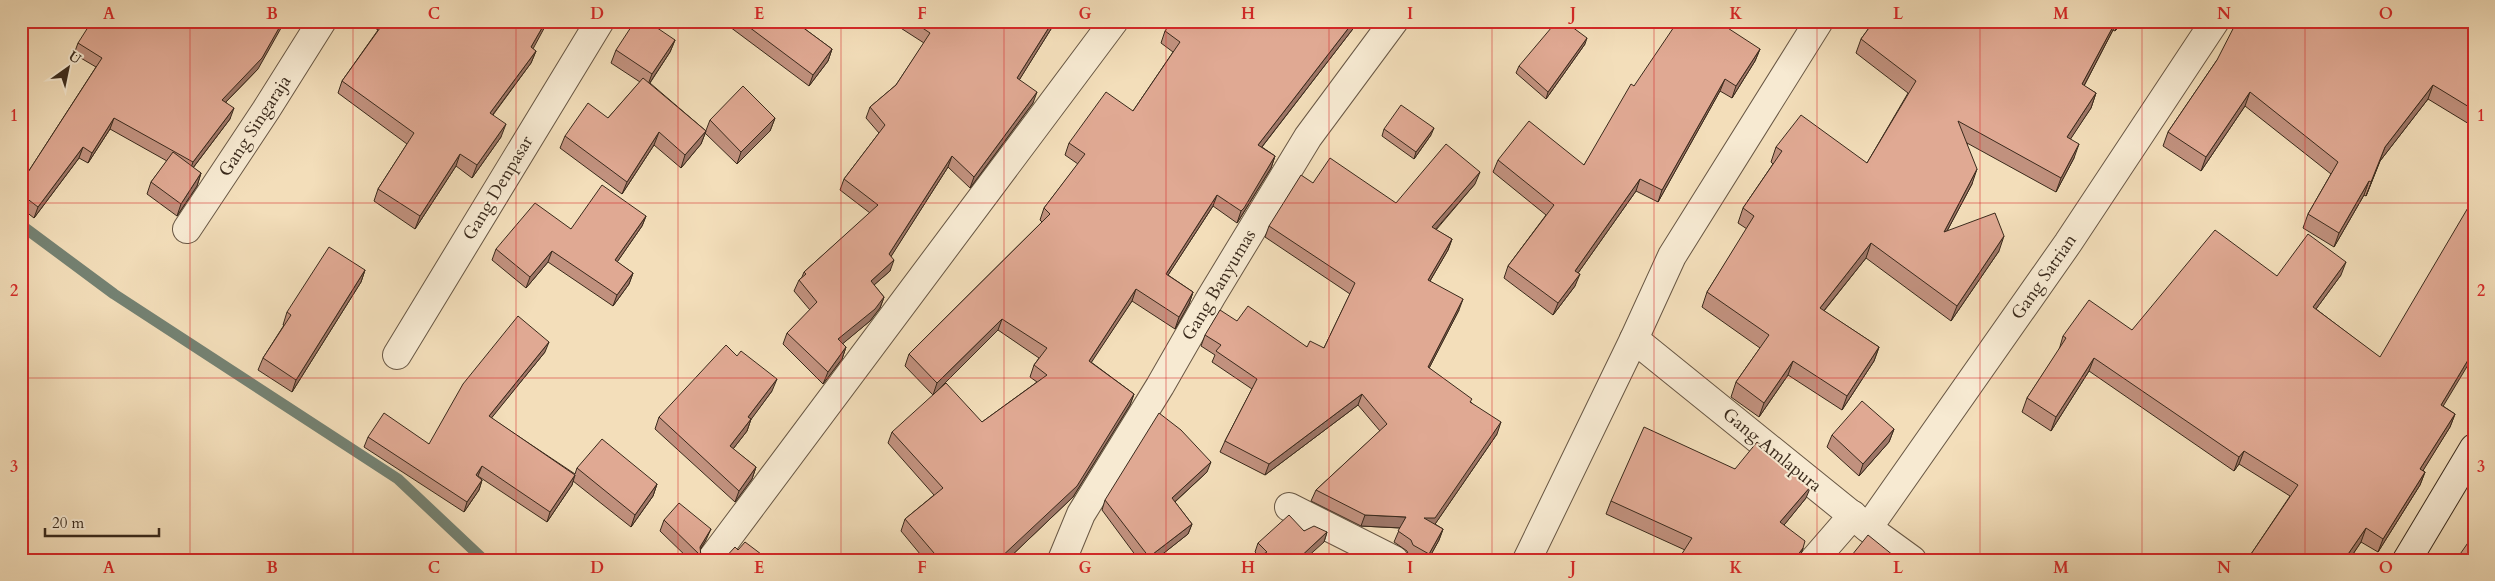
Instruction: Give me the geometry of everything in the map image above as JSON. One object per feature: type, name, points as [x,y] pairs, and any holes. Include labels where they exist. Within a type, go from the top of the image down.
[{"type":"street","name":"Gang Singaraja","points":[[187,229],[322,21]]},
{"type":"street","name":"Gang Denpasar","points":[[397,355],[600,21]]},
{"type":"street","points":[[711,560],[1114,21]]},
{"type":"street","name":"Gang Banyumas","points":[[1062,560],[1081,514],[1160,386],[1211,297],[1308,137],[1394,21]]},
{"type":"street","points":[[1527,560],[1672,256],[1819,21]]},
{"type":"street","name":"Gang Satrian","points":[[1814,560],[1861,521],[2068,243],[2215,21]]},
{"type":"street","name":"Gang Amlapura","points":[[1634,339],[1912,560]]},
{"type":"street","points":[[2407,560],[2474,448]]},
{"type":"street","points":[[1289,507],[1394,560]]},
{"type":"building","points":[[92,21],[283,21],[262,58],[222,100],[234,108],[193,162],[114,118],[92,153],[83,147],[38,207],[21,194],[21,183],[102,58],[78,43]]},
{"type":"building","points":[[385,21],[481,21],[490,28],[494,21],[546,21],[531,47],[536,51],[490,113],[506,124],[477,165],[460,154],[420,216],[378,189],[414,133],[342,81]]},
{"type":"building","points":[[635,21],[647,21],[675,40],[652,74],[616,50]]},
{"type":"building","points":[[741,21],[794,21],[832,49],[813,75]]},
{"type":"building","points":[[912,21],[1053,21],[1017,78],[1037,92],[974,177],[952,156],[889,254],[894,260],[871,281],[884,297],[875,309],[838,339],[846,347],[828,372],[787,333],[817,302],[799,280],[806,274],[804,272],[878,205],[844,179],[885,125],[870,107],[896,85],[930,33]]},
{"type":"building","points":[[1172,21],[1354,21],[1258,145],[1275,156],[1244,208],[1241,211],[1217,195],[1166,274],[1193,292],[1179,317],[1136,289],[1089,361],[1134,394],[1077,486],[998,560],[940,560],[905,519],[943,488],[892,432],[946,383],[982,422],[1047,375],[1034,365],[1047,348],[1002,319],[937,383],[909,354],[1050,214],[1044,208],[1085,154],[1069,143],[1106,92],[1133,111],[1180,42],[1165,31]]},
{"type":"building","points":[[1557,21],[1564,21],[1587,38],[1548,92],[1519,66]]},
{"type":"building","points":[[1678,21],[1717,21],[1760,49],[1736,86],[1725,79],[1662,190],[1640,179],[1575,271],[1580,274],[1558,303],[1508,266],[1554,205],[1498,160],[1529,121],[1584,165],[1631,84],[1634,86]]},
{"type":"building","points":[[1874,21],[2116,21],[2082,84],[2096,93],[2067,137],[2079,144],[2061,178],[1958,121],[1977,169],[1944,232],[1995,213],[2004,236],[1957,306],[1871,243],[1820,308],[1879,347],[1847,396],[1793,361],[1764,403],[1736,382],[1769,335],[1707,292],[1754,216],[1743,208],[1782,151],[1776,147],[1801,115],[1867,163],[1916,81],[1861,39]]},
{"type":"building","points":[[2237,21],[2457,21],[2474,32],[2474,110],[2433,85],[2385,147],[2371,182],[2369,181],[2339,233],[2308,214],[2338,162],[2250,92],[2206,157],[2168,132],[2217,60]]},
{"type":"building","points":[[643,78],[706,131],[685,155],[659,132],[627,182],[565,136],[588,103],[608,118]]},
{"type":"building","points":[[743,86],[775,118],[741,152],[710,120]]},
{"type":"building","points":[[1401,105],[1434,128],[1416,152],[1384,129]]},
{"type":"building","points":[[1446,144],[1480,172],[1432,227],[1452,239],[1428,280],[1463,299],[1428,367],[1472,399],[1470,402],[1501,422],[1435,518],[1424,518],[1443,529],[1429,554],[1413,545],[1411,540],[1398,531],[1406,517],[1365,515],[1316,490],[1387,424],[1362,394],[1269,464],[1225,441],[1257,379],[1216,351],[1221,345],[1205,335],[1220,310],[1237,321],[1248,306],[1307,347],[1310,341],[1324,348],[1355,283],[1269,226],[1301,175],[1313,183],[1330,158],[1396,203]]},
{"type":"building","points":[[173,152],[201,173],[181,204],[151,182]]},
{"type":"building","points":[[602,185],[646,216],[615,260],[633,273],[617,295],[552,251],[530,277],[496,249],[535,203],[571,229]]},
{"type":"building","points":[[2474,200],[2474,350],[2441,405],[2455,414],[2420,469],[2425,472],[2383,539],[2366,528],[2344,560],[2247,560],[2298,485],[2244,451],[2239,457],[2094,358],[2056,417],[2027,398],[2066,338],[2063,336],[2089,300],[2132,330],[2215,230],[2277,276],[2308,234],[2346,262],[2313,307],[2380,357]]},
{"type":"building","points":[[329,247],[365,270],[296,380],[263,358],[291,315],[287,312]]},
{"type":"building","points":[[518,316],[549,342],[489,416],[575,475],[550,512],[482,466],[476,475],[482,480],[467,502],[368,437],[384,413],[429,444],[463,384]]},
{"type":"building","points":[[726,345],[737,356],[741,351],[777,379],[748,417],[751,419],[730,446],[756,467],[739,491],[659,417]]},
{"type":"building","points":[[1862,401],[1894,429],[1863,464],[1832,435]]},
{"type":"building","points":[[1159,413],[1181,430],[1211,462],[1172,498],[1192,524],[1149,557],[1105,500]]},
{"type":"building","points":[[1644,427],[1735,469],[1757,442],[1811,486],[1780,522],[1805,541],[1803,548],[1794,560],[1742,560],[1737,556],[1735,560],[1678,560],[1692,538],[1611,501]]},
{"type":"building","points":[[602,439],[657,484],[635,515],[577,468]]},
{"type":"building","points":[[679,503],[711,529],[700,547],[701,556],[664,520]]},
{"type":"building","points":[[1289,515],[1304,531],[1314,526],[1327,532],[1297,560],[1253,560],[1267,552],[1258,543]]},
{"type":"building","points":[[2474,534],[2474,560],[2456,560]]},
{"type":"building","points":[[1868,535],[1899,560],[1848,560]]},
{"type":"building","points":[[745,542],[769,560],[723,560],[735,547],[738,550]]},
{"type":"waterway","points":[[21,225],[114,294],[398,479],[484,560]]}]
